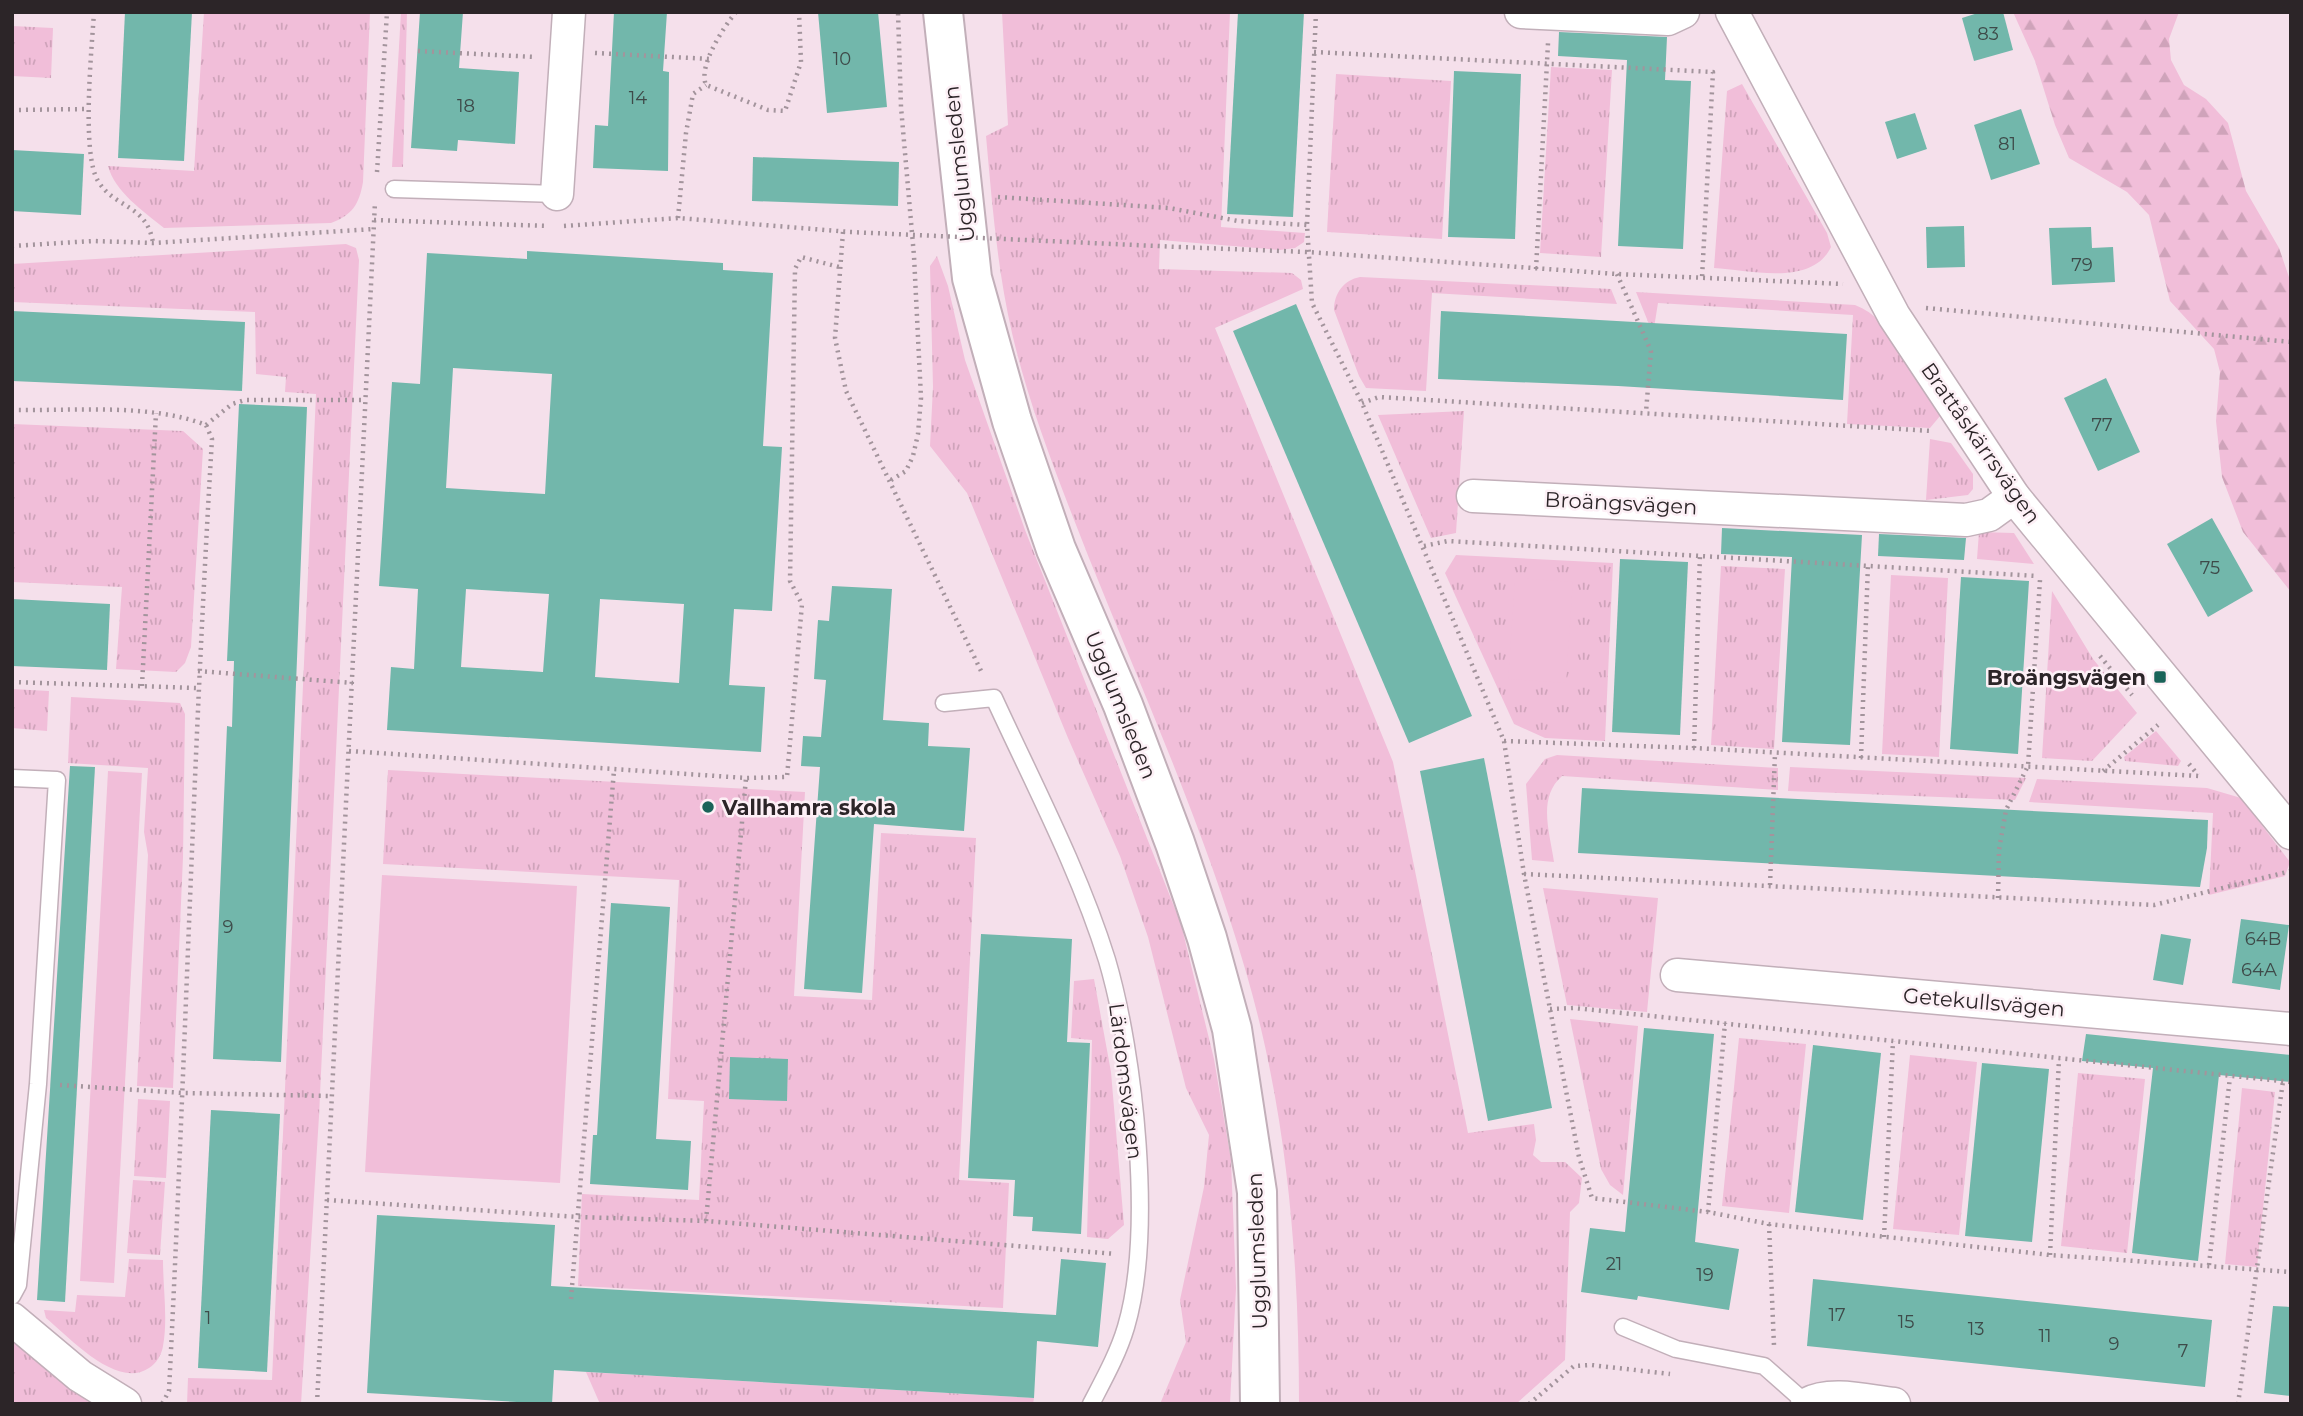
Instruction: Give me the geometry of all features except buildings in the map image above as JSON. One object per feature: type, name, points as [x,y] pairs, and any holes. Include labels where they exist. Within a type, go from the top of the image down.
[{"type":"street","points":[[557,194],[569,12]]},
{"type":"street","name":"Ugglumsleden","points":[[943,12],[972,278],[1012,421],[1056,549],[1124,705],[1170,830],[1207,938],[1232,1029],[1257,1192],[1260,1404]]},
{"type":"street","points":[[1535,13],[1668,19],[1683,12]]},
{"type":"street","name":"Brattåskärrsvägen","points":[[1732,12],[1868,269],[1915,349],[2014,497],[2291,833]]},
{"type":"street","name":"Broängsvägen","points":[[1473,496],[1966,520],[1989,516],[2014,497]]},
{"type":"street","name":"Getekullsvägen","points":[[1678,975],[2291,1029]]},
{"type":"street","points":[[12,1319],[80,1376],[125,1404]]},
{"type":"street","points":[[1807,1404],[1818,1398],[1829,1398],[1894,1404]]},
{"type":"lane","points":[[394,189],[557,194]]},
{"type":"lane","points":[[944,703],[993,698]]},
{"type":"lane","name":"Lärdomsvägen","points":[[993,698],[1088,909],[1110,973],[1124,1027],[1140,1215],[1137,1256],[1127,1326],[1091,1404]]},
{"type":"lane","points":[[12,778],[57,780],[38,1084],[19,1285],[12,1296]]},
{"type":"lane","points":[[1623,1327],[1676,1349],[1764,1366],[1807,1404]]},
{"type":"path","points":[[94,12],[89,109],[95,178],[104,189],[144,218],[151,227],[153,243]]},
{"type":"path","points":[[376,179],[387,12]]},
{"type":"path","points":[[736,12],[716,39],[703,78],[706,85],[768,110],[785,111],[801,62],[799,12]]},
{"type":"path","points":[[891,480],[906,471],[913,456],[918,434],[920,398],[914,256],[901,107],[898,12]]},
{"type":"path","points":[[1316,12],[1307,225],[1312,303],[1362,403],[1504,741],[1524,874],[1579,1157],[1592,1198],[1708,1212],[1769,1224],[2050,1255],[2291,1272]]},
{"type":"path","points":[[1535,13],[1547,63],[1536,269]]},
{"type":"path","points":[[418,51],[568,59]]},
{"type":"path","points":[[1314,52],[1713,72],[1702,278]]},
{"type":"path","points":[[608,55],[710,59]]},
{"type":"path","points":[[678,218],[686,133],[693,94],[706,85]]},
{"type":"path","points":[[12,110],[89,109]]},
{"type":"path","points":[[317,1404],[376,193]]},
{"type":"path","points":[[993,194],[1007,199],[1170,208],[1238,220],[1307,225]]},
{"type":"path","points":[[374,220],[566,226],[678,218],[842,232],[1307,252],[1536,269],[1840,286],[1868,269]]},
{"type":"path","points":[[12,246],[93,241],[153,243],[374,229]]},
{"type":"path","points":[[842,232],[835,338],[846,391],[891,480],[993,698]]},
{"type":"path","points":[[349,751],[746,778],[787,777],[803,604],[790,581],[795,269],[802,257],[839,267]]},
{"type":"path","points":[[1617,274],[1651,351],[1646,412]]},
{"type":"path","points":[[1917,307],[2291,342]]},
{"type":"path","points":[[1362,403],[1379,397],[1930,432],[1938,429]]},
{"type":"path","points":[[206,425],[232,404],[244,400],[365,400]]},
{"type":"path","points":[[12,410],[156,413],[188,418],[206,425],[212,439],[197,688],[184,1093],[169,1391],[162,1404]]},
{"type":"path","points":[[142,686],[156,413]]},
{"type":"path","points":[[1424,546],[1448,541],[2040,576],[2047,570]]},
{"type":"path","points":[[1694,748],[1700,554]]},
{"type":"path","points":[[1861,758],[1868,565]]},
{"type":"path","points":[[1998,898],[1999,850],[2006,810],[2028,766],[2040,576]]},
{"type":"path","points":[[198,671],[353,683]]},
{"type":"path","points":[[12,682],[197,688]]},
{"type":"path","points":[[2103,771],[2158,725]]},
{"type":"path","points":[[1504,741],[1694,748],[2208,777]]},
{"type":"path","points":[[1770,885],[1775,753]]},
{"type":"path","points":[[571,1298],[614,770]]},
{"type":"path","points":[[706,1221],[746,778]]},
{"type":"path","points":[[1524,874],[2154,905],[2291,871]]},
{"type":"path","points":[[1550,1009],[1574,1008],[2291,1082]]},
{"type":"path","points":[[1708,1212],[1725,1023]]},
{"type":"path","points":[[1884,1237],[1893,1041]]},
{"type":"path","points":[[2050,1255],[2059,1059]]},
{"type":"path","points":[[2208,1265],[2230,1077]]},
{"type":"path","points":[[2238,1404],[2283,1081]]},
{"type":"path","points":[[38,1084],[184,1093],[331,1097]]},
{"type":"path","points":[[327,1200],[579,1217],[706,1221],[1137,1256]]},
{"type":"path","points":[[1769,1224],[1776,1376]]},
{"type":"path","points":[[1529,1404],[1574,1366],[1591,1365],[1672,1374]]},
{"type":"green space","points":[[204,12],[370,12],[363,182],[357,203],[349,213],[331,223],[164,228],[123,193],[108,166],[194,171]]},
{"type":"green space","points":[[401,12],[407,12],[403,167],[392,167]]},
{"type":"green space","points":[[1002,12],[1230,12],[1221,227],[1305,233],[1304,242],[1295,248],[1280,250],[1160,240],[1159,269],[1292,273],[1301,280],[1303,289],[1215,328],[1393,762],[1468,1133],[1534,1124],[1536,1140],[1533,1155],[1541,1162],[1565,1162],[1582,1178],[1579,1203],[1570,1212],[1565,1360],[1516,1404],[1299,1404],[1296,1295],[1288,1186],[1272,1078],[1246,972],[1193,815],[1046,447],[1012,333],[999,260],[986,136],[1008,125]]},
{"type":"green space","points":[[2013,12],[2179,12],[2169,39],[2171,60],[2184,85],[2206,99],[2228,123],[2246,191],[2279,248],[2291,283],[2291,592],[2243,532],[2222,477],[2216,421],[2220,372],[2214,349],[2170,301],[2149,215],[2127,192],[2069,158],[2055,125],[2035,61]]},
{"type":"green space","points":[[12,26],[53,28],[51,78],[12,76]]},
{"type":"green space","points":[[1551,67],[1612,70],[1601,257],[1540,253]]},
{"type":"green space","points":[[1336,74],[1451,81],[1442,239],[1327,232]]},
{"type":"green space","points":[[1742,84],[1827,233],[1831,247],[1822,259],[1795,272],[1761,273],[1714,268],[1727,91]]},
{"type":"green space","points":[[346,244],[356,248],[359,260],[319,1116],[301,1404],[187,1404],[188,1378],[272,1380],[316,394],[285,392],[286,377],[256,374],[255,312],[12,302],[12,264]]},
{"type":"green space","points":[[937,256],[948,286],[965,360],[1025,530],[1181,924],[1214,1059],[1231,1160],[1236,1288],[1230,1404],[1160,1404],[1186,1342],[1180,1300],[1204,1187],[1209,1135],[1186,1088],[1148,937],[1120,856],[967,493],[930,446],[933,387],[930,266]]},
{"type":"green space","points":[[1360,277],[1611,289],[1617,304],[1432,293],[1426,391],[1366,388],[1334,310],[1341,288]]},
{"type":"green space","points":[[1636,292],[1855,305],[1869,312],[1893,337],[1940,416],[1930,428],[1847,424],[1853,315],[1658,303],[1653,334]]},
{"type":"green space","points":[[1464,411],[1456,533],[1431,538],[1378,415]]},
{"type":"green space","points":[[12,424],[183,431],[203,449],[191,647],[185,663],[176,672],[116,669],[122,587],[12,582]]},
{"type":"green space","points":[[1930,439],[1951,443],[1973,474],[1973,489],[1968,495],[1926,500]]},
{"type":"green space","points":[[1979,532],[2014,533],[2034,564],[1977,559]]},
{"type":"green space","points":[[1456,555],[1613,563],[1605,741],[1545,738],[1514,724],[1445,573]]},
{"type":"green space","points":[[1721,566],[1785,569],[1774,749],[1711,745]]},
{"type":"green space","points":[[1891,575],[1948,578],[1939,757],[1882,754]]},
{"type":"green space","points":[[1515,578],[1573,582],[1566,683],[1508,679]]},
{"type":"green space","points":[[2052,591],[2093,659],[2137,713],[2092,761],[2042,758]]},
{"type":"green space","points":[[12,689],[49,691],[47,731],[12,728]]},
{"type":"green space","points":[[71,697],[180,703],[185,714],[183,857],[173,1088],[137,1086],[148,855],[144,832],[148,768],[68,763]]},
{"type":"green space","points":[[2156,731],[2181,761],[2178,766],[2125,761],[2124,757]]},
{"type":"green space","points":[[1557,755],[1778,768],[1778,790],[1562,776],[1554,785],[1547,805],[1554,862],[1532,860],[1526,784],[1545,759]]},
{"type":"green space","points":[[1790,767],[2026,778],[2015,800],[1788,791]]},
{"type":"green space","points":[[388,770],[805,792],[794,996],[872,1000],[881,833],[976,838],[959,1180],[1009,1183],[1003,1308],[578,1286],[582,1194],[699,1200],[704,1101],[668,1099],[679,880],[383,864]]},
{"type":"green space","points":[[108,771],[142,773],[114,1283],[80,1281]]},
{"type":"green space","points":[[2037,779],[2207,788],[2241,798],[2290,862],[2285,876],[2209,895],[2213,813],[2029,802]]},
{"type":"green space","points":[[382,875],[577,886],[560,1183],[365,1172]]},
{"type":"green space","points":[[1543,888],[1658,898],[1647,1012],[1567,1005]]},
{"type":"green space","points":[[1094,979],[1111,1072],[1124,1225],[1108,1239],[1087,1237],[1092,1040],[1071,1038],[1074,981]]},
{"type":"green space","points":[[1570,1019],[1638,1026],[1623,1195],[1610,1185],[1601,1169]]},
{"type":"green space","points":[[1739,1038],[1806,1044],[1789,1213],[1722,1206]]},
{"type":"green space","points":[[1910,1055],[1977,1062],[1959,1235],[1893,1229]]},
{"type":"green space","points":[[2078,1073],[2145,1079],[2127,1253],[2061,1246]]},
{"type":"green space","points":[[2242,1088],[2275,1092],[2257,1267],[2225,1264]]},
{"type":"green space","points":[[138,1099],[170,1101],[166,1178],[134,1176]]},
{"type":"green space","points":[[133,1180],[165,1182],[160,1255],[127,1253]]},
{"type":"green space","points":[[129,1259],[163,1260],[165,1314],[162,1349],[152,1366],[136,1373],[108,1367],[94,1358],[46,1318],[44,1310],[75,1312],[77,1295],[125,1297]]},
{"type":"green space","points":[[12,1341],[91,1404],[12,1404]]},
{"type":"green space","points":[[586,1372],[1034,1398],[1033,1404],[600,1404]]},
{"type":"place","name":"Broängsvägen","points":[[2160,677]]},
{"type":"place","name":"Vallhamra skola","points":[[708,807]]}]
